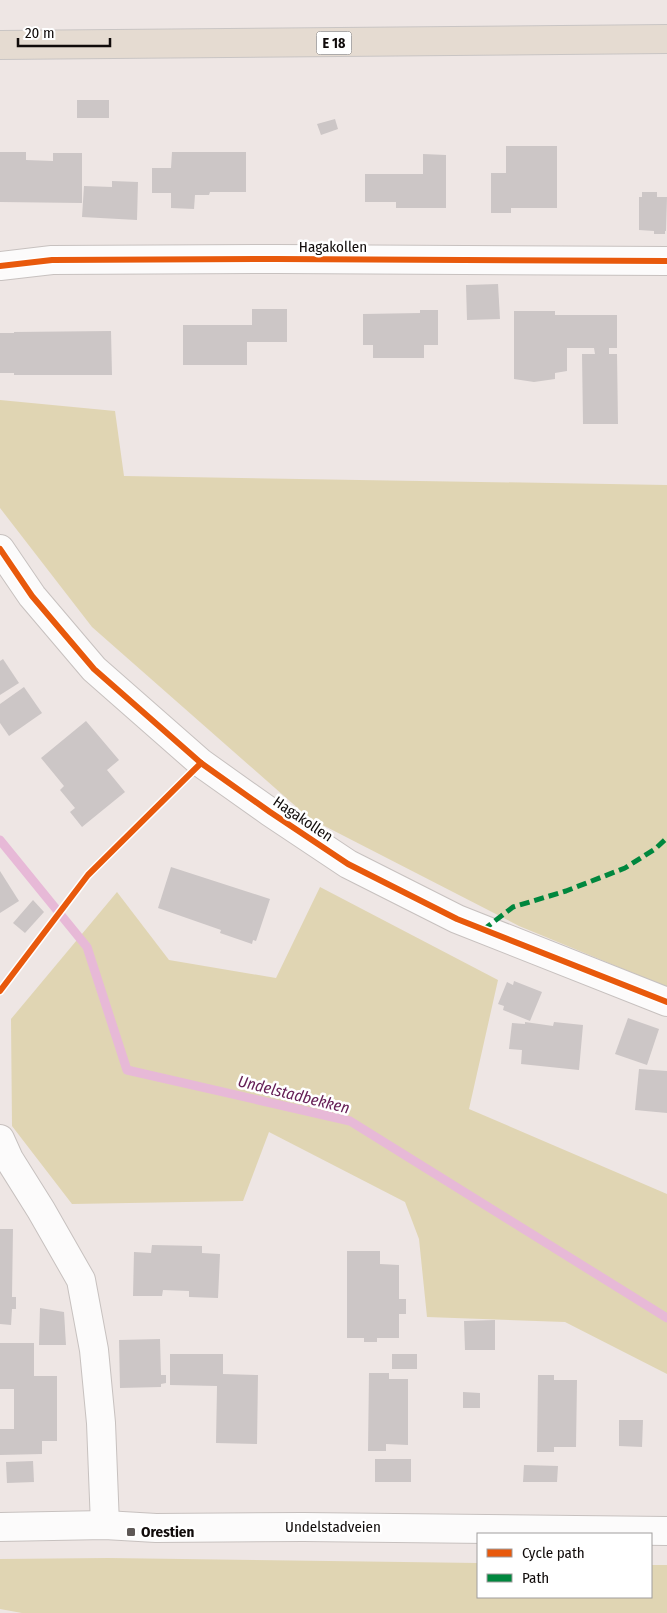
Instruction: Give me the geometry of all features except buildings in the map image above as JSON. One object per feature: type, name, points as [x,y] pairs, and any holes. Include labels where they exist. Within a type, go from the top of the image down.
[{"type":"highway","name":"E 18","points":[[0,46],[667,39]]},
{"type":"street","name":"Hagakollen","points":[[0,266],[62,260],[667,261]]},
{"type":"street","name":"Hagakollen","points":[[0,550],[32,596],[94,669],[201,763],[270,812],[348,864],[457,919],[667,1002]]},
{"type":"street","points":[[0,1139],[9,1159],[81,1280],[95,1359],[101,1423],[105,1525]]},
{"type":"street","name":"Undelstadveien","points":[[0,1526],[105,1525],[156,1528],[322,1527],[667,1531]]},
{"type":"shaded area","points":[[0,400],[115,411],[124,476],[667,485],[667,987],[519,926],[309,818],[92,627],[0,508]]},
{"type":"shaded area","points":[[320,887],[498,980],[469,1109],[667,1194],[667,1374],[565,1322],[427,1317],[419,1239],[405,1202],[269,1132],[243,1201],[72,1204],[12,1126],[11,1019],[117,892],[169,960],[276,978]]},
{"type":"shaded area","points":[[108,1558],[477,1563],[477,1598],[652,1598],[652,1565],[667,1565],[667,1613],[22,1613],[0,1609],[0,1559]]},
{"type":"waterway","name":"Undelstadbekken","points":[[0,840],[87,947],[127,1070],[350,1121],[667,1318]]},
{"type":"marked path","points":[[483,930],[513,907],[566,891],[625,868],[655,849],[667,838]]},
{"type":"cycle path","points":[[0,266],[52,260],[667,261]]},
{"type":"cycle path","points":[[0,549],[32,596],[94,669],[201,763],[270,812],[348,864],[457,919],[667,1002]]},
{"type":"cycle path","points":[[0,991],[88,875],[201,763]]},
{"type":"place","name":"Orestien","points":[[131,1532]]}]
